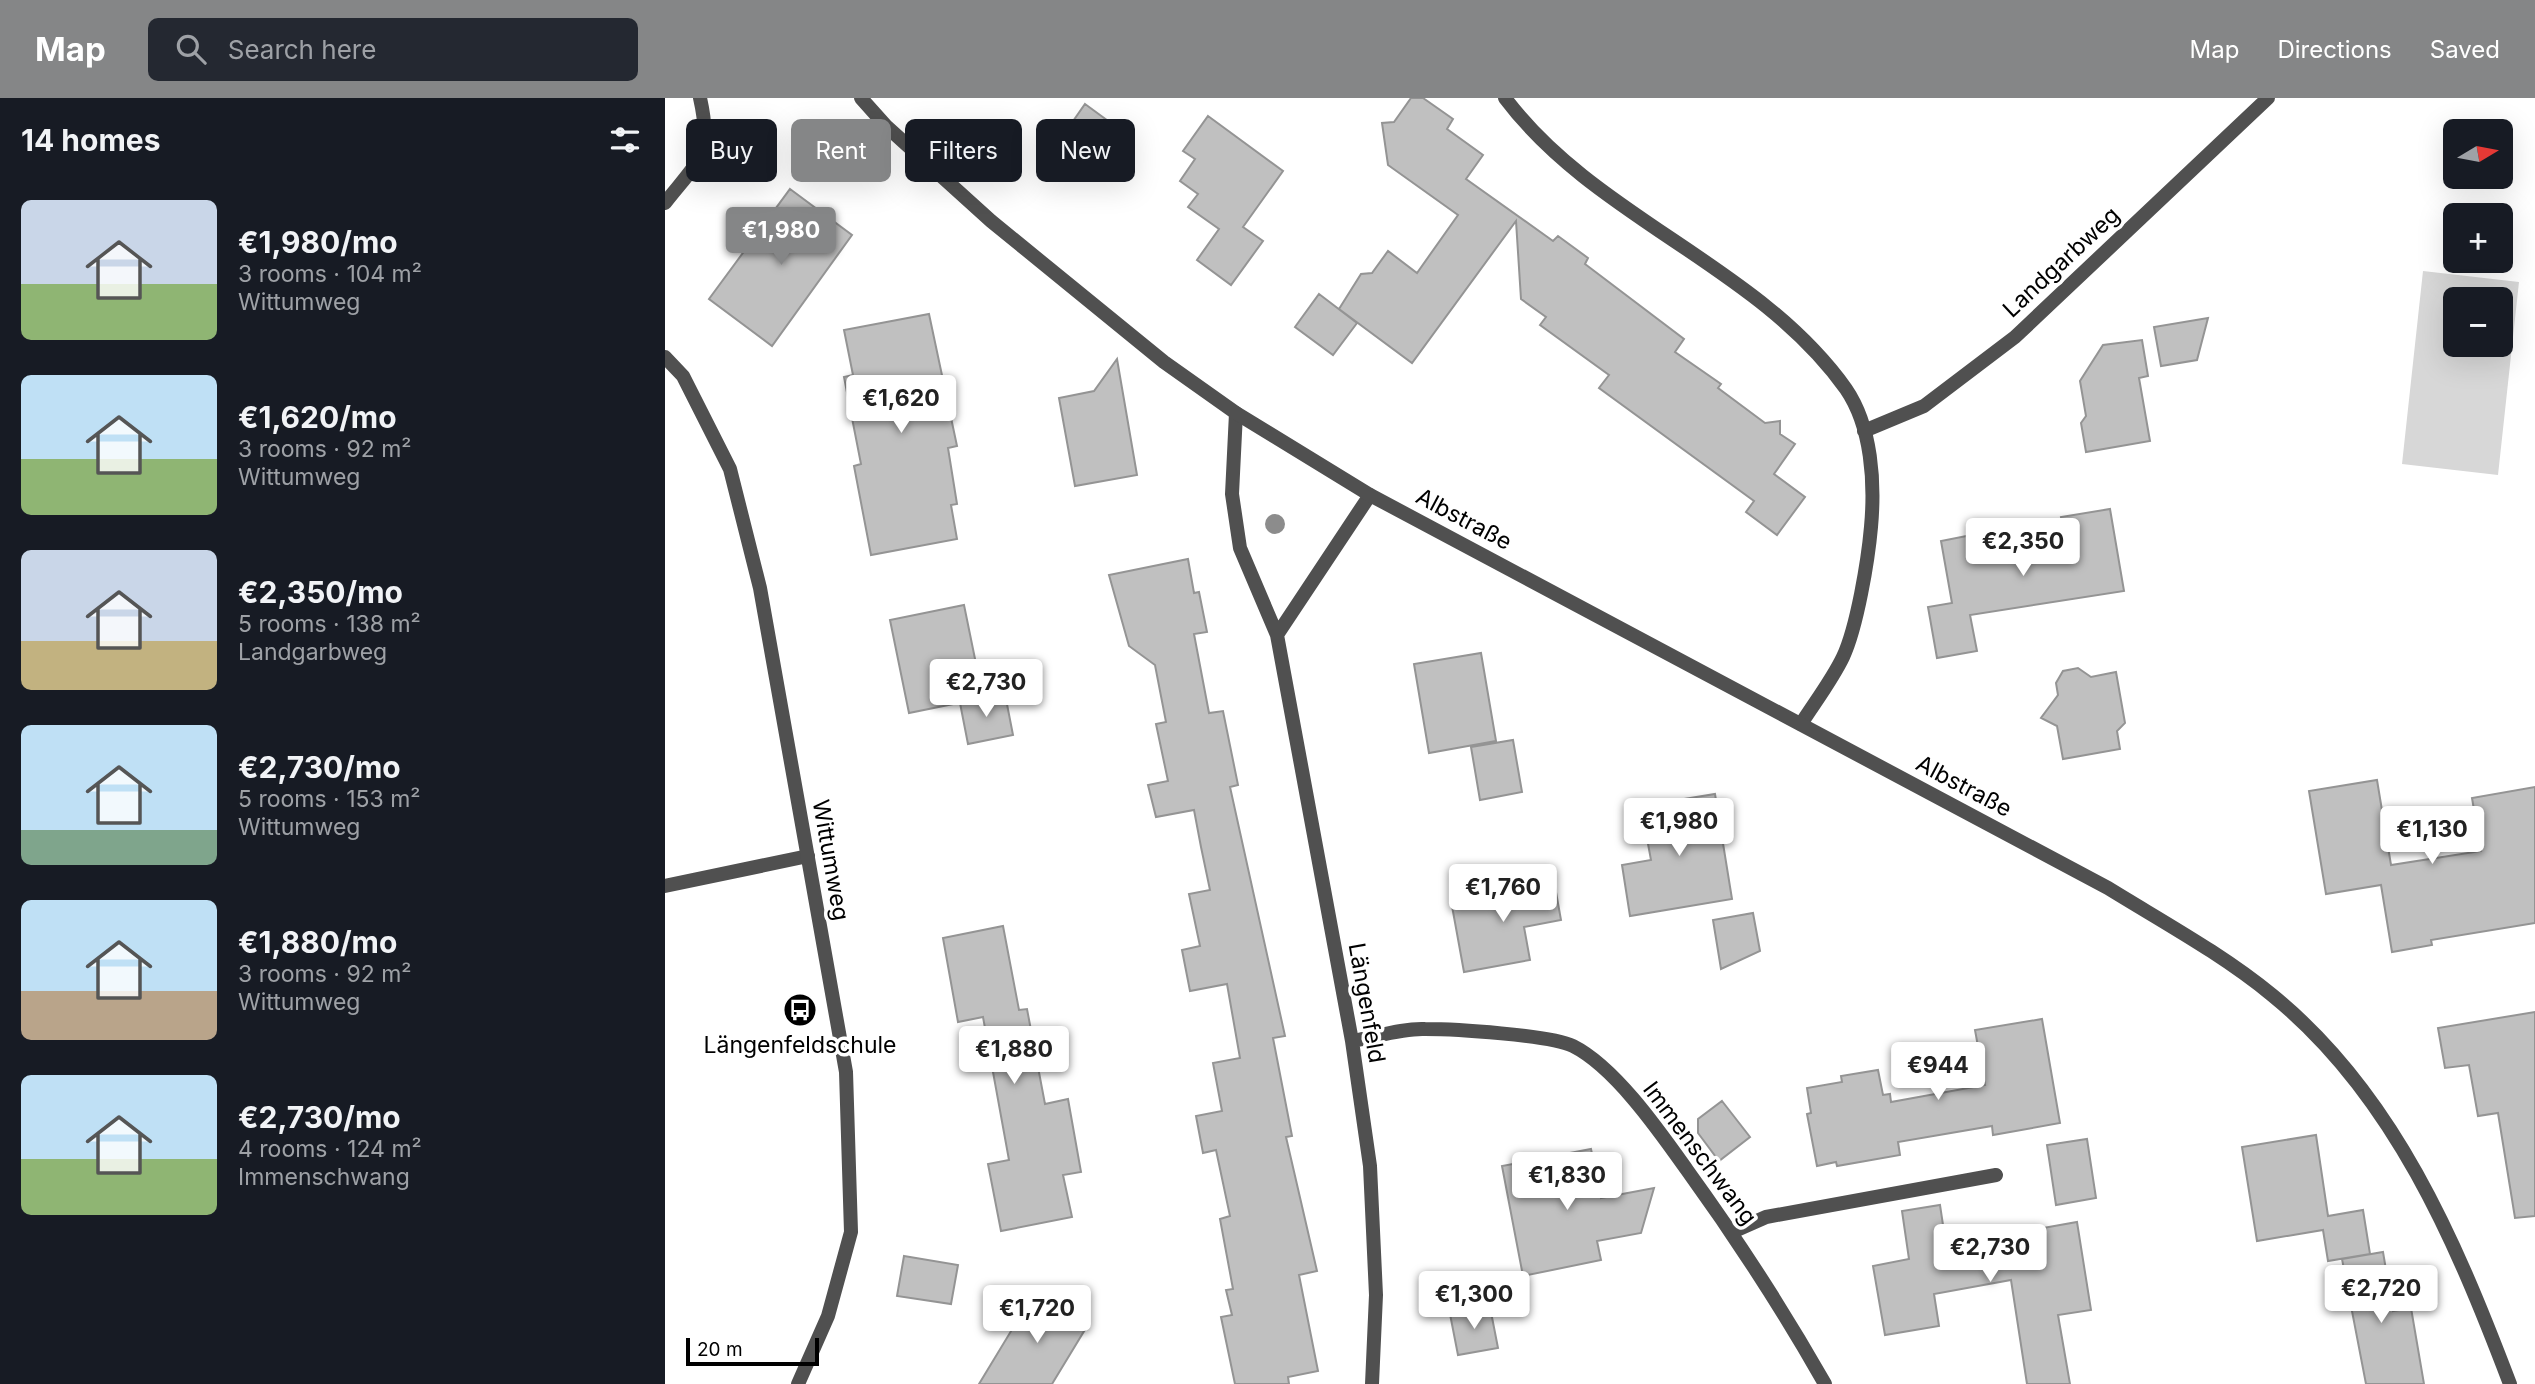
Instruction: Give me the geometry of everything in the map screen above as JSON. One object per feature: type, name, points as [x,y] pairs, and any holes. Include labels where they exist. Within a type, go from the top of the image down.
[{"type":"street","points":[[665,203],[703,154],[705,123],[700,98]]},
{"type":"street","name":"Albstraße","points":[[861,98],[886,126],[991,221],[1164,362],[1236,413],[1370,495],[2108,888],[2221,957],[2273,995],[2344,1064],[2395,1136],[2462,1263],[2510,1384]]},
{"type":"street","points":[[1505,98],[1523,121],[1596,186],[1755,300],[1804,341],[1847,391],[1864,431],[1874,494],[1868,556],[1843,656],[1801,724]]},
{"type":"street","name":"Landgarbweg","points":[[1864,431],[1924,406],[2015,337],[2268,98]]},
{"type":"street","name":"Wittumweg","points":[[665,357],[683,376],[730,469],[760,588],[846,1072],[851,1232],[828,1316],[798,1384]]},
{"type":"street","name":"Längenfeld","points":[[1236,413],[1232,494],[1240,548],[1277,635],[1352,1041],[1370,1166],[1376,1296],[1372,1384]]},
{"type":"street","points":[[1277,635],[1370,495]]},
{"type":"street","points":[[665,886],[808,856]]},
{"type":"street","name":"Immenschwang","points":[[1352,1041],[1423,1028],[1535,1038],[1573,1046],[1618,1082],[1657,1128],[1732,1232],[1788,1318],[1825,1384]]},
{"type":"street","points":[[1732,1232],[1766,1217],[1996,1175]]},
{"type":"shaded area","points":[[2423,271],[2519,282],[2513,337],[2513,287],[2443,287],[2443,357],[2511,357],[2498,475],[2402,464]]},
{"type":"building","points":[[1411,98],[1423,98],[1453,119],[1447,129],[1483,155],[1466,179],[1553,241],[1558,236],[1588,258],[1585,264],[1684,339],[1675,352],[1721,384],[1718,388],[1765,423],[1780,421],[1780,434],[1795,444],[1774,474],[1805,497],[1777,535],[1746,512],[1754,501],[1599,388],[1609,375],[1540,325],[1546,317],[1521,299],[1516,221],[1412,363],[1339,309],[1361,274],[1372,273],[1388,251],[1417,273],[1458,215],[1388,165],[1382,123],[1394,122]]},
{"type":"building","points":[[1085,104],[1105,119],[1075,119]]},
{"type":"building","points":[[1208,116],[1283,171],[1243,227],[1263,241],[1231,285],[1197,260],[1219,229],[1188,207],[1198,194],[1180,181],[1195,159],[1183,151]]},
{"type":"building","points":[[790,189],[852,235],[772,346],[709,299]]},
{"type":"building","points":[[1319,294],[1357,323],[1333,355],[1295,327]]},
{"type":"building","points":[[929,314],[957,446],[948,448],[957,504],[951,505],[957,539],[871,555],[854,466],[861,464],[844,377],[853,375],[844,330]]},
{"type":"building","points":[[2208,318],[2197,360],[2161,366],[2154,327]]},
{"type":"building","points":[[2142,340],[2148,376],[2139,378],[2150,441],[2086,452],[2081,423],[2086,416],[2080,381],[2103,345]]},
{"type":"building","points":[[1117,359],[1137,475],[1075,486],[1059,398],[1094,391]]},
{"type":"building","points":[[2110,509],[2124,591],[1970,615],[1977,651],[1937,658],[1928,607],[1952,603],[1941,541],[1987,532],[1992,562],[2067,550],[2061,517]]},
{"type":"building","points":[[1188,559],[1194,593],[1199,592],[1207,632],[1194,634],[1209,713],[1223,711],[1238,785],[1230,787],[1285,1036],[1273,1038],[1292,1136],[1286,1137],[1317,1271],[1299,1275],[1318,1371],[1288,1377],[1289,1384],[1235,1384],[1221,1317],[1232,1315],[1226,1290],[1233,1289],[1220,1219],[1230,1216],[1216,1150],[1203,1153],[1196,1116],[1222,1111],[1213,1063],[1240,1058],[1227,984],[1190,991],[1182,950],[1200,946],[1189,894],[1210,890],[1194,810],[1156,817],[1148,785],[1168,781],[1156,724],[1166,722],[1155,665],[1129,646],[1109,575]]},
{"type":"building","points":[[964,605],[983,698],[909,713],[890,620]]},
{"type":"building","points":[[1481,653],[1496,741],[1429,753],[1414,664]]},
{"type":"building","points":[[2078,668],[2091,677],[2116,672],[2125,723],[2117,731],[2120,749],[2063,759],[2057,726],[2041,718],[2058,695],[2056,683],[2063,671]]},
{"type":"building","points":[[1005,694],[1013,735],[968,744],[960,703]]},
{"type":"building","points":[[1513,740],[1522,792],[1480,800],[1471,747]]},
{"type":"building","points":[[2377,780],[2391,865],[2481,851],[2472,798],[2535,787],[2535,923],[2431,940],[2432,945],[2392,952],[2381,885],[2326,894],[2309,791]]},
{"type":"building","points":[[1715,794],[1732,899],[1630,916],[1622,865],[1651,860],[1641,806]]},
{"type":"building","points":[[1554,881],[1561,920],[1524,927],[1530,960],[1464,972],[1452,906],[1472,903],[1470,896]]},
{"type":"building","points":[[1753,913],[1760,951],[1721,969],[1713,920]]},
{"type":"building","points":[[1003,926],[1019,1010],[1027,1009],[1045,1104],[1068,1099],[1081,1172],[1063,1175],[1072,1217],[1001,1231],[988,1164],[1009,1160],[983,1017],[958,1022],[943,938]]},
{"type":"building","points":[[2535,1012],[2535,1216],[2515,1218],[2498,1113],[2478,1116],[2469,1065],[2445,1068],[2438,1028]]},
{"type":"building","points":[[2042,1019],[2060,1123],[1993,1135],[1992,1126],[1898,1142],[1900,1155],[1837,1166],[1836,1162],[1817,1166],[1807,1114],[1811,1113],[1807,1088],[1842,1082],[1841,1076],[1878,1070],[1883,1095],[1890,1094],[1891,1102],[1985,1085],[1975,1030]]},
{"type":"building","points":[[1722,1101],[1750,1137],[1719,1161],[1698,1133],[1698,1119]]},
{"type":"building","points":[[2316,1135],[2328,1216],[2363,1210],[2370,1254],[2328,1261],[2323,1230],[2257,1241],[2242,1147]]},
{"type":"building","points":[[2087,1139],[2096,1198],[2056,1205],[2047,1145]]},
{"type":"building","points":[[1591,1149],[1601,1198],[1654,1188],[1641,1233],[1597,1241],[1601,1260],[1523,1276],[1502,1166]]},
{"type":"building","points":[[1940,1205],[1946,1245],[2077,1222],[2091,1310],[2058,1315],[2070,1384],[2027,1384],[2011,1280],[1934,1294],[1939,1326],[1885,1335],[1873,1266],[1909,1259],[1902,1211]]},
{"type":"building","points":[[2383,1252],[2393,1311],[2411,1308],[2424,1384],[2366,1384],[2342,1259]]},
{"type":"building","points":[[904,1256],[958,1265],[951,1304],[897,1296]]},
{"type":"building","points":[[1036,1290],[1089,1323],[1052,1384],[979,1384]]},
{"type":"building","points":[[1490,1307],[1498,1348],[1458,1355],[1450,1314]]},
{"type":"place","name":"Längenfeldschule","points":[[800,1010]]}]
